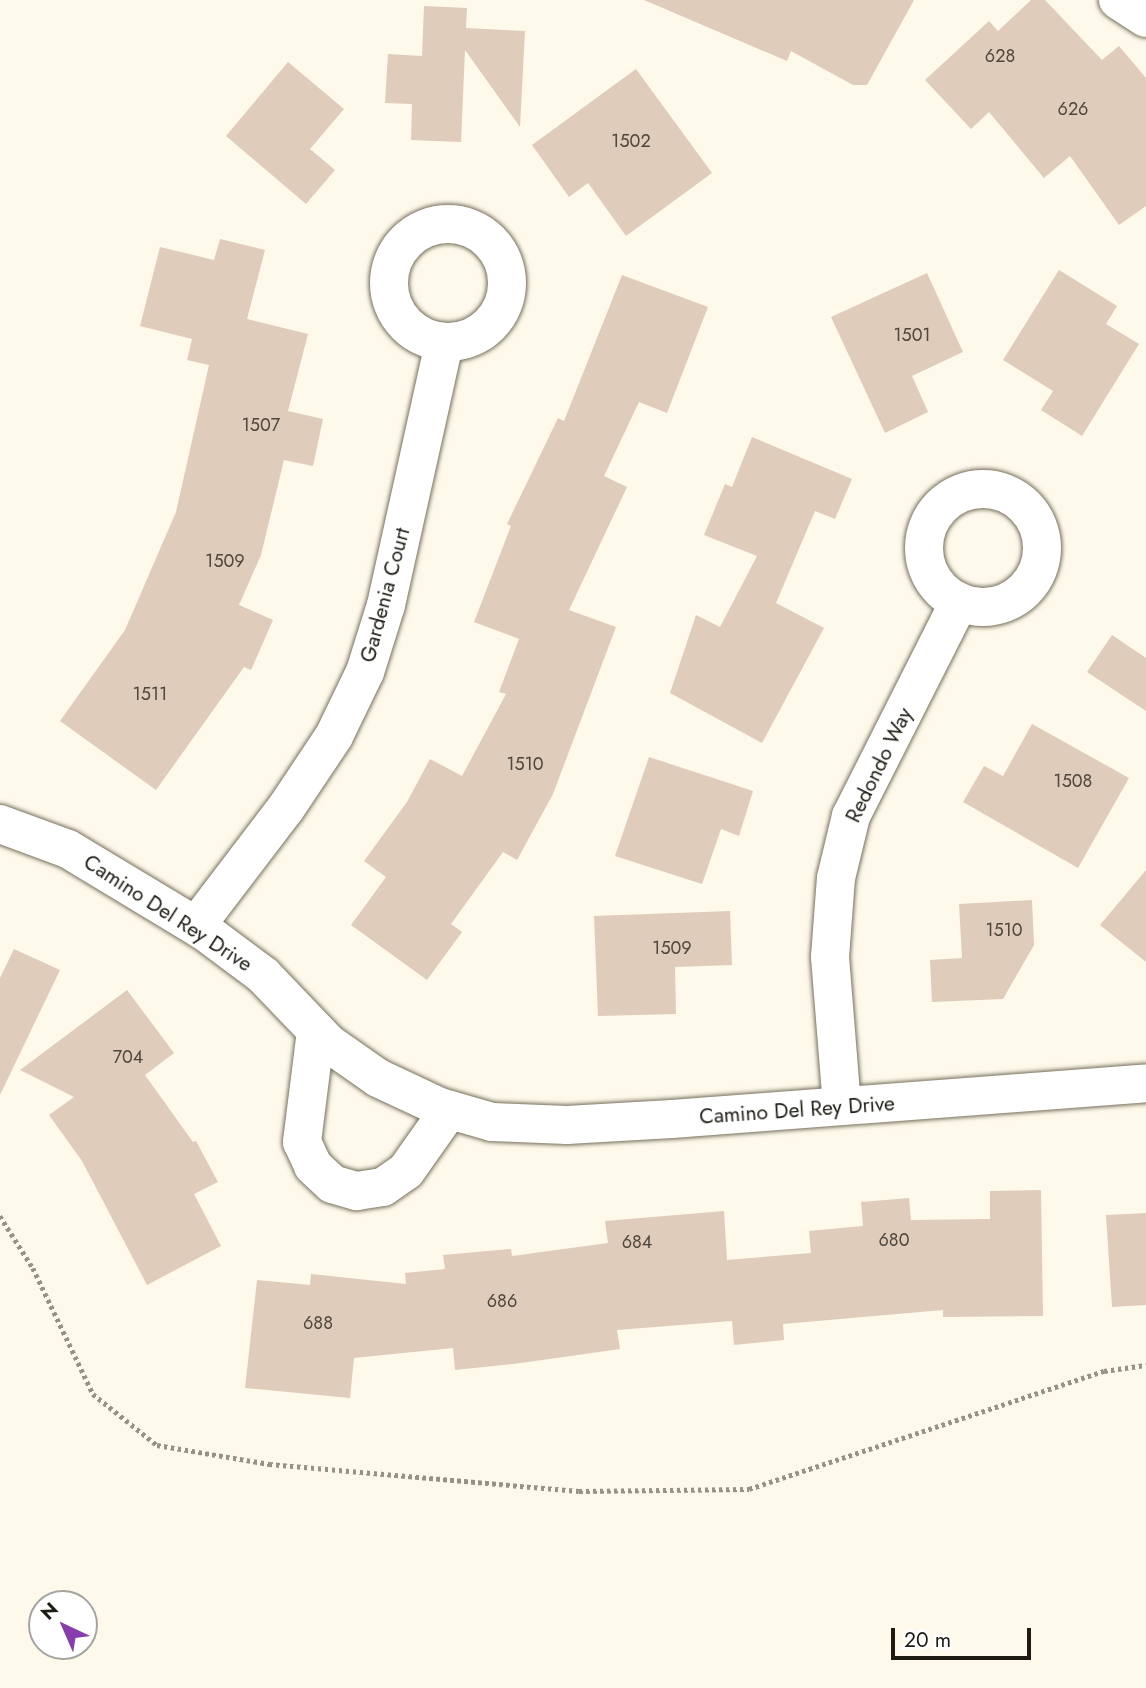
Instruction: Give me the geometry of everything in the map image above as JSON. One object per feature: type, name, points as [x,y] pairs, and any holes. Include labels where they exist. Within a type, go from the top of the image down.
[{"type":"street","points":[[1118,0],[1146,18]]},
{"type":"street","name":"Gardenia Court","points":[[196,926],[286,808],[334,736],[365,672],[387,605],[444,343]]},
{"type":"street","name":"Redondo Way","points":[[842,1106],[830,957],[836,878],[851,816],[959,602]]},
{"type":"street","name":"Camino Del Rey Drive","points":[[0,824],[68,849],[196,926],[263,975],[328,1043],[378,1078],[449,1110],[492,1122],[567,1125],[1146,1083]]},
{"type":"street","points":[[316,1031],[302,1142],[313,1167],[332,1184],[357,1191],[383,1187],[406,1171],[449,1110]]},
{"type":"path","points":[[0,1216],[33,1268],[93,1394],[157,1445],[269,1464],[579,1491],[749,1489],[1104,1371],[1146,1365]]},
{"type":"building","points":[[644,0],[914,0],[867,85],[853,85],[791,51],[787,61]]},
{"type":"building","points":[[1031,0],[1045,0],[1102,60],[1119,46],[1146,78],[1146,206],[1119,225],[1070,156],[1044,178],[989,112],[971,129],[925,80],[989,21],[998,31]]},
{"type":"building","points":[[424,6],[467,8],[466,28],[525,31],[520,127],[465,50],[461,142],[411,140],[412,104],[385,103],[388,54],[422,56]]},
{"type":"building","points":[[288,62],[344,109],[310,149],[335,170],[306,204],[226,136]]},
{"type":"building","points":[[636,69],[712,173],[626,236],[588,183],[569,197],[532,145]]},
{"type":"building","points":[[220,239],[265,250],[247,319],[308,334],[288,411],[323,419],[313,466],[284,460],[261,555],[239,605],[273,620],[251,670],[244,667],[156,790],[60,721],[125,630],[176,512],[209,365],[187,360],[192,339],[140,326],[160,247],[214,260]]},
{"type":"building","points":[[1059,270],[1117,306],[1106,324],[1139,344],[1082,436],[1041,410],[1053,391],[1003,360]]},
{"type":"building","points":[[927,273],[963,352],[912,376],[928,412],[885,433],[831,317]]},
{"type":"building","points":[[622,275],[708,307],[667,413],[639,402],[604,476],[627,487],[569,610],[616,627],[553,794],[517,860],[503,852],[451,924],[462,932],[427,980],[351,925],[386,877],[364,861],[407,802],[430,759],[462,776],[506,694],[499,692],[519,639],[474,622],[511,526],[507,524],[558,418],[564,421]]},
{"type":"building","points":[[752,437],[852,479],[835,519],[815,511],[776,603],[824,628],[762,743],[670,693],[696,615],[720,627],[757,556],[704,535],[725,484],[732,487]]},
{"type":"building","points":[[1112,635],[1146,658],[1146,711],[1087,672]]},
{"type":"building","points":[[1032,724],[1129,778],[1078,868],[963,802],[984,766],[1003,776]]},
{"type":"building","points":[[649,757],[753,791],[739,836],[721,829],[702,884],[615,856]]},
{"type":"building","points":[[1146,870],[1146,962],[1100,925]]},
{"type":"building","points":[[1032,900],[1034,945],[1003,999],[932,1002],[930,960],[962,958],[959,904]]},
{"type":"building","points":[[730,911],[732,965],[675,967],[676,1014],[598,1016],[594,916]]},
{"type":"building","points":[[14,949],[60,970],[0,1095],[0,978]]},
{"type":"building","points":[[127,990],[174,1053],[145,1075],[193,1142],[196,1141],[218,1182],[194,1194],[221,1246],[147,1285],[82,1161],[49,1115],[74,1097],[20,1070]]},
{"type":"building","points":[[1041,1190],[1043,1316],[943,1317],[943,1310],[783,1324],[784,1340],[734,1345],[732,1321],[617,1330],[620,1349],[521,1363],[455,1370],[453,1348],[354,1358],[350,1398],[245,1388],[257,1280],[310,1285],[311,1274],[406,1284],[405,1273],[445,1269],[443,1255],[511,1249],[512,1256],[608,1243],[605,1221],[724,1211],[727,1260],[811,1253],[809,1231],[863,1226],[861,1202],[909,1198],[911,1220],[990,1219],[990,1191]]},
{"type":"building","points":[[1146,1213],[1146,1305],[1112,1307],[1106,1215]]}]
